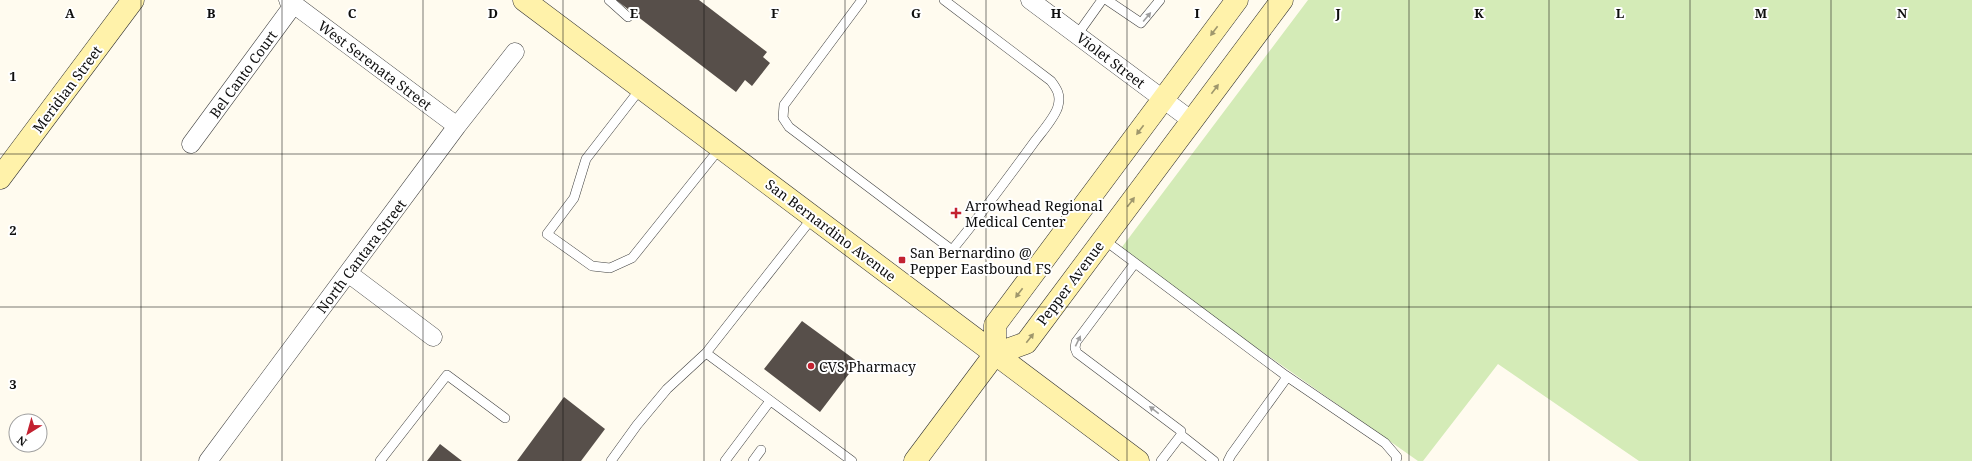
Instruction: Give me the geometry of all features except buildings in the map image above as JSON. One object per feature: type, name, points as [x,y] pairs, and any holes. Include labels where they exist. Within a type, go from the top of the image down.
[{"type":"main road","name":"Meridian Street","points":[[0,178],[134,0]]},
{"type":"main road","name":"San Bernardino Avenue","points":[[524,0],[1138,461]]},
{"type":"main road","points":[[915,461],[995,354],[995,325],[1238,0]]},
{"type":"main road","name":"Pepper Avenue","points":[[995,354],[1026,343],[1282,0]]},
{"type":"street","name":"Violet Street","points":[[1030,0],[1191,120]]},
{"type":"street","name":"West Serenata Street","points":[[291,2],[457,126]]},
{"type":"street","name":"Bel Canto Court","points":[[191,144],[291,2]]},
{"type":"street","name":"North Cantara Street","points":[[208,461],[457,126],[515,52]]},
{"type":"street","points":[[348,273],[433,337]]},
{"type":"lane","points":[[609,0],[628,17]]},
{"type":"lane","points":[[862,0],[784,105],[784,118],[789,127],[952,250],[981,214],[1042,132],[1058,108],[1060,98],[1057,89],[1051,81],[944,0]]},
{"type":"lane","points":[[1077,35],[1102,0]]},
{"type":"lane","points":[[1107,0],[1141,23],[1160,0]]},
{"type":"lane","points":[[641,88],[586,159],[574,198],[547,234],[592,266],[610,268],[632,258],[720,148]]},
{"type":"lane","points":[[611,461],[637,425],[667,389],[706,353],[813,217]]},
{"type":"lane","points":[[1103,239],[1286,374],[1385,443],[1397,458],[1396,461]]},
{"type":"lane","points":[[1135,263],[1076,342],[1075,348],[1078,353],[1181,431],[1180,435],[1161,461]]},
{"type":"lane","points":[[706,353],[852,461]]},
{"type":"lane","points":[[1228,461],[1286,380],[1286,374]]},
{"type":"lane","points":[[380,461],[447,375],[505,418]]},
{"type":"lane","points":[[726,461],[770,401]]},
{"type":"lane","points":[[1180,435],[1214,461]]},
{"type":"lane","points":[[753,461],[761,450]]},
{"type":"green space","points":[[1308,0],[1972,0],[1972,461],[1639,461],[1498,364],[1423,461],[1418,461],[1119,251]]},
{"type":"place","name":"Arrowhead Regional Medical Center","points":[[956,213]]},
{"type":"place","name":"San Bernardino @ Pepper Eastbound FS","points":[[902,260]]},
{"type":"place","name":"CVS Pharmacy","points":[[811,366]]}]
